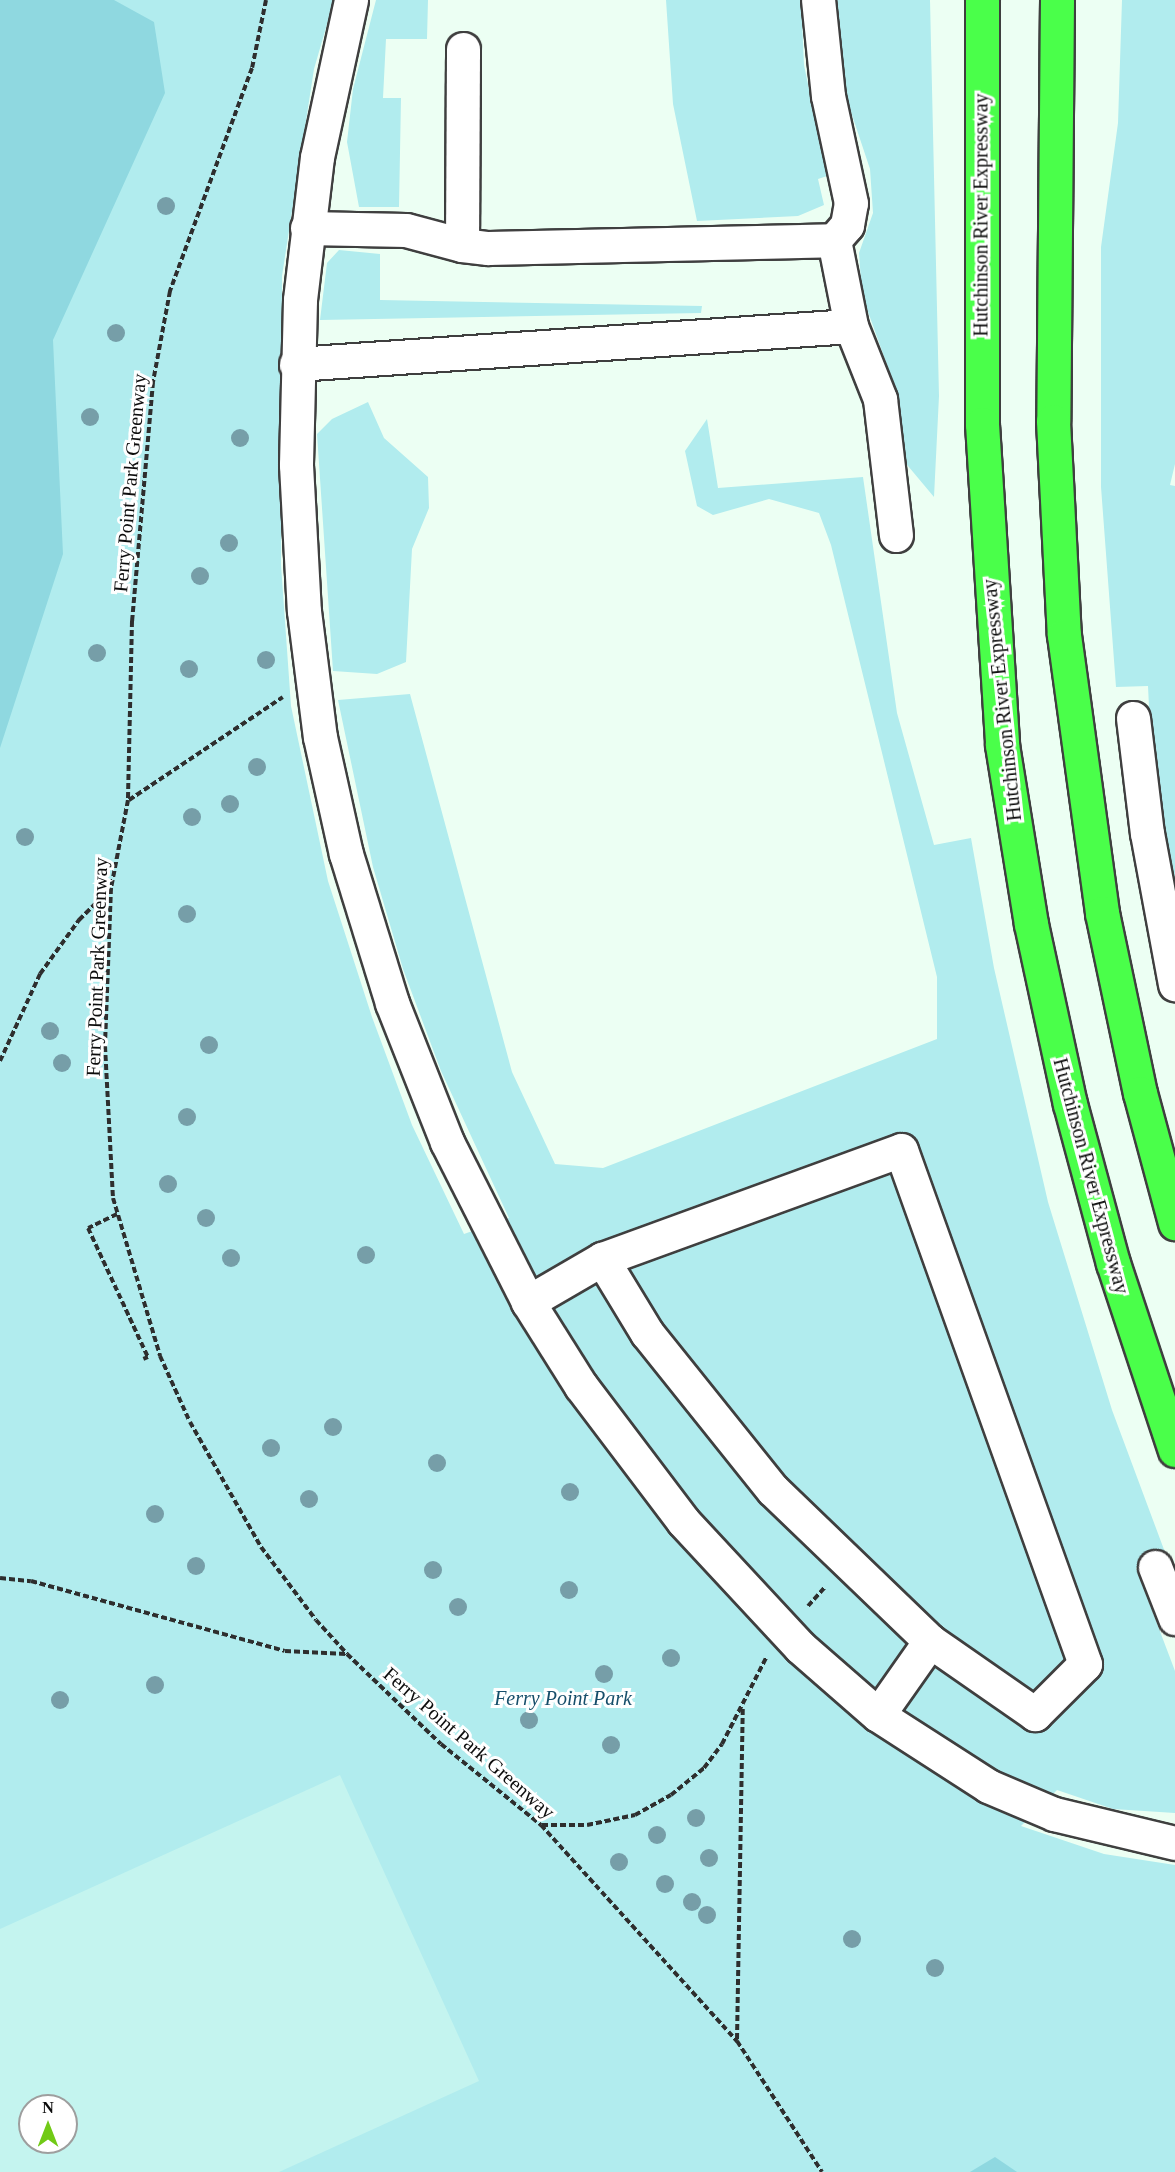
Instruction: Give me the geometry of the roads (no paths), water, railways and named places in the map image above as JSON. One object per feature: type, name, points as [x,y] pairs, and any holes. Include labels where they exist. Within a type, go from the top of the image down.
[{"type":"highway","name":"Hutchinson River Expressway","points":[[982,0],[982,424],[1002,745],[1031,924],[1072,1115],[1113,1263],[1175,1450]]},
{"type":"highway","points":[[1057,0],[1053,411],[1064,635],[1102,913],[1140,1093],[1175,1223]]},
{"type":"street","points":[[351,0],[324,117],[307,228],[296,364],[297,512],[304,611],[318,728],[336,816],[366,923],[407,1045],[464,1179],[528,1302],[630,1454],[706,1547],[785,1633],[878,1715],[936,1755],[1011,1797],[1080,1822],[1175,1843]]},
{"type":"street","points":[[307,228],[406,230],[462,245],[834,240],[847,225],[850,191],[828,96],[818,0]]},
{"type":"street","points":[[462,245],[463,49]]},
{"type":"street","points":[[834,240],[851,326],[880,399],[896,535]]},
{"type":"street","points":[[296,364],[851,326]]},
{"type":"street","points":[[1133,718],[1150,856],[1175,984]]},
{"type":"street","points":[[528,1302],[602,1259],[901,1150],[1085,1664],[1035,1714],[930,1641],[773,1490],[647,1333],[602,1259]]},
{"type":"street","points":[[1155,1567],[1175,1617]]},
{"type":"street","points":[[878,1715],[930,1641]]},
{"type":"park label","name":"Ferry Point Park","points":[[563,1698]]}]
